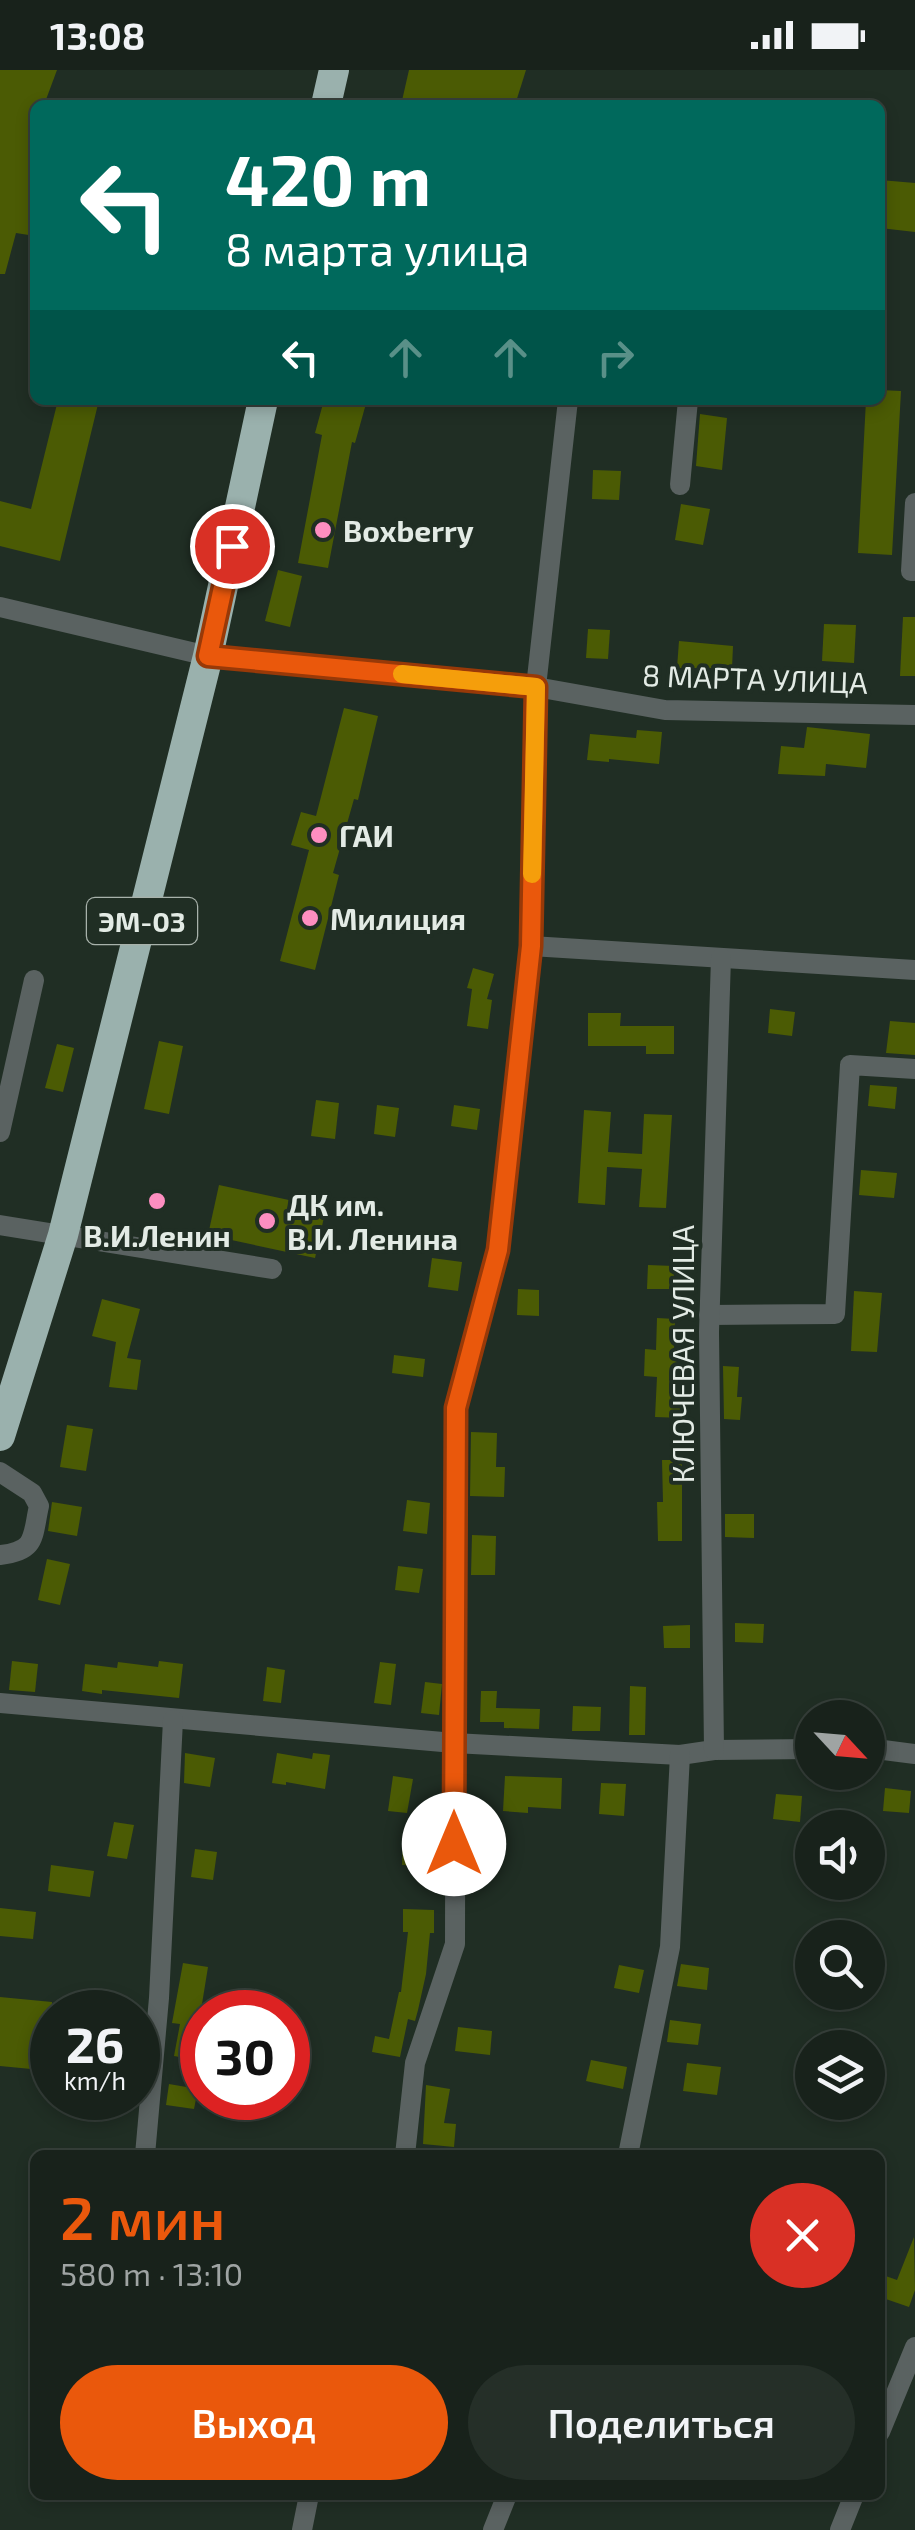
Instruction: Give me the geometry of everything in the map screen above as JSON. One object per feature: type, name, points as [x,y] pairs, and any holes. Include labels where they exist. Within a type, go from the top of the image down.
[{"type":"highway","points":[[327,100],[334,70]]},
{"type":"highway","name":"ЭМ-03","points":[[0,1436],[63,1236],[208,656],[262,405]]},
{"type":"street","points":[[406,2150],[415,2062],[455,1944],[456,1408],[498,1250],[531,946],[536,687],[567,405]]},
{"type":"street","points":[[680,485],[688,405]]},
{"type":"street","points":[[915,503],[911,571],[915,571]]},
{"type":"street","name":"8 МАРТА УЛИЦА","points":[[0,607],[208,656],[536,687],[665,710],[915,714]]},
{"type":"street","points":[[531,946],[915,970]]},
{"type":"street","name":"КЛЮЧЕВАЯ УЛИЦА","points":[[714,1750],[709,1315],[721,958]]},
{"type":"street","points":[[0,1132],[34,980]]},
{"type":"street","points":[[709,1315],[835,1314],[850,1065],[915,1069]]},
{"type":"street","points":[[0,1225],[272,1269]]},
{"type":"street","points":[[0,1472],[32,1493],[39,1506],[31,1542],[19,1553],[0,1554]]},
{"type":"street","points":[[0,1703],[454,1743],[680,1755],[714,1750],[795,1748]]},
{"type":"street","points":[[145,2150],[159,1998],[173,1720]]},
{"type":"street","points":[[885,1750],[915,1754]]},
{"type":"street","points":[[629,2150],[670,1947],[680,1755]]},
{"type":"street","points":[[885,2420],[915,2347]]},
{"type":"street","points":[[302,2530],[308,2500]]},
{"type":"street","points":[[493,2530],[506,2500]]},
{"type":"street","points":[[840,2530],[852,2500]]},
{"type":"building","points":[[0,70],[57,70],[46,100],[30,100],[30,235],[16,233],[5,274],[0,274]]},
{"type":"building","points":[[409,70],[526,70],[517,100],[402,100]]},
{"type":"building","points":[[885,180],[915,183],[915,232],[885,229]]},
{"type":"building","points":[[885,390],[901,391],[892,555],[858,553],[866,405],[885,405]]},
{"type":"building","points":[[57,405],[98,405],[60,561],[0,546],[0,501],[31,509]]},
{"type":"building","points":[[323,405],[366,405],[355,443],[352,442],[328,568],[298,563],[322,435],[315,433]]},
{"type":"building","points":[[700,414],[727,418],[722,470],[696,466]]},
{"type":"building","points":[[593,470],[621,471],[619,500],[592,499]]},
{"type":"building","points":[[681,504],[710,509],[703,545],[675,540]]},
{"type":"building","points":[[278,570],[302,576],[290,627],[265,621]]},
{"type":"building","points":[[903,617],[915,617],[915,676],[900,676]]},
{"type":"building","points":[[824,624],[856,625],[854,663],[822,661]]},
{"type":"building","points":[[588,629],[610,630],[608,659],[586,658]]},
{"type":"building","points":[[679,641],[733,646],[732,668],[677,668]]},
{"type":"building","points":[[344,708],[378,716],[358,800],[354,799],[333,873],[339,875],[315,970],[280,961],[309,850],[291,845],[301,812],[316,816]]},
{"type":"building","points":[[807,727],[870,734],[866,768],[826,764],[825,776],[778,774],[781,746],[804,748]]},
{"type":"building","points":[[637,730],[662,732],[659,764],[587,760],[590,734],[636,738]]},
{"type":"building","points":[[473,968],[494,974],[487,999],[492,1000],[488,1029],[467,1026],[472,989],[467,988]]},
{"type":"building","points":[[770,1009],[795,1012],[792,1036],[768,1033]]},
{"type":"building","points":[[588,1013],[621,1013],[620,1026],[674,1026],[674,1054],[646,1054],[646,1046],[588,1046]]},
{"type":"building","points":[[890,1021],[915,1023],[915,1055],[886,1053]]},
{"type":"building","points":[[159,1041],[183,1046],[169,1114],[144,1109]]},
{"type":"building","points":[[57,1044],[74,1048],[63,1092],[45,1088]]},
{"type":"building","points":[[870,1085],[897,1087],[895,1109],[868,1106]]},
{"type":"building","points":[[316,1100],[339,1103],[335,1139],[311,1136]]},
{"type":"building","points":[[377,1105],[399,1108],[395,1137],[374,1134]]},
{"type":"building","points":[[454,1105],[480,1109],[477,1130],[451,1126]]},
{"type":"building","points":[[584,1110],[611,1112],[608,1152],[642,1154],[644,1114],[672,1115],[666,1208],[639,1207],[642,1169],[607,1167],[605,1205],[578,1203]]},
{"type":"building","points":[[861,1170],[897,1173],[894,1198],[859,1195]]},
{"type":"building","name":"ДК им. В.И. Ленина","points":[[219,1185],[326,1208],[315,1258],[208,1235]]},
{"type":"building","points":[[432,1258],[462,1262],[458,1291],[428,1287]]},
{"type":"building","points":[[648,1265],[674,1266],[674,1289],[647,1289]]},
{"type":"building","points":[[518,1289],[539,1290],[539,1316],[517,1315]]},
{"type":"building","points":[[854,1291],[882,1293],[877,1352],[851,1351]]},
{"type":"building","points":[[102,1299],[140,1309],[127,1358],[141,1360],[137,1390],[109,1387],[116,1342],[92,1336]]},
{"type":"building","points":[[657,1318],[675,1319],[674,1350],[682,1350],[683,1418],[655,1417],[657,1377],[644,1376],[645,1349],[656,1350]]},
{"type":"building","points":[[394,1355],[425,1359],[423,1377],[392,1373]]},
{"type":"building","points":[[723,1366],[739,1367],[740,1420],[724,1419]]},
{"type":"building","points":[[67,1425],[93,1429],[86,1471],[60,1467]]},
{"type":"building","points":[[471,1432],[497,1433],[496,1467],[505,1467],[504,1497],[470,1496]]},
{"type":"building","points":[[662,1460],[682,1460],[682,1541],[658,1541],[657,1502],[663,1502]]},
{"type":"building","points":[[407,1500],[430,1503],[427,1534],[403,1531]]},
{"type":"building","points":[[52,1502],[82,1507],[77,1536],[48,1531]]},
{"type":"building","points":[[725,1514],[754,1514],[754,1538],[725,1537]]},
{"type":"building","points":[[472,1535],[496,1536],[495,1575],[471,1575]]},
{"type":"building","points":[[47,1559],[70,1564],[60,1605],[38,1600]]},
{"type":"building","points":[[398,1566],[423,1569],[419,1593],[395,1590]]},
{"type":"building","points":[[735,1623],[764,1624],[763,1643],[735,1642]]},
{"type":"building","points":[[690,1625],[690,1648],[664,1648],[663,1626]]},
{"type":"building","points":[[12,1661],[38,1664],[35,1692],[9,1690]]},
{"type":"building","points":[[159,1661],[183,1664],[179,1698],[82,1691],[85,1664],[117,1668],[118,1662],[158,1667]]},
{"type":"building","points":[[380,1662],[396,1664],[391,1705],[374,1703]]},
{"type":"building","points":[[267,1667],[285,1670],[281,1703],[263,1701]]},
{"type":"building","points":[[425,1682],[442,1684],[439,1715],[421,1713]]},
{"type":"building","points":[[630,1686],[646,1687],[645,1735],[629,1735]]},
{"type":"building","points":[[481,1691],[497,1691],[496,1708],[540,1709],[539,1729],[504,1728],[504,1722],[480,1722]]},
{"type":"building","points":[[573,1706],[601,1707],[600,1731],[572,1731]]},
{"type":"building","points":[[185,1753],[215,1758],[210,1787],[184,1783]]},
{"type":"building","points":[[277,1753],[312,1759],[313,1753],[330,1755],[325,1789],[272,1783]]},
{"type":"building","points":[[393,1776],[413,1779],[407,1813],[388,1811]]},
{"type":"building","points":[[505,1776],[562,1778],[561,1809],[528,1807],[528,1813],[503,1811]]},
{"type":"building","points":[[601,1783],[626,1784],[624,1816],[599,1814]]},
{"type":"building","points":[[885,1788],[911,1791],[909,1813],[883,1810]]},
{"type":"building","points":[[776,1794],[802,1796],[801,1810],[795,1810],[795,1821],[773,1819]]},
{"type":"building","points":[[114,1822],[134,1825],[127,1859],[107,1856]]},
{"type":"building","points":[[403,1840],[430,1840],[430,1866],[402,1865]]},
{"type":"building","points":[[195,1849],[217,1852],[213,1880],[191,1877]]},
{"type":"building","points":[[51,1865],[94,1871],[90,1897],[48,1891]]},
{"type":"building","points":[[0,1908],[36,1912],[33,1939],[0,1936]]},
{"type":"building","points":[[403,1909],[434,1910],[434,1933],[430,1933],[415,2021],[408,2019],[400,2057],[372,2052],[375,2036],[389,2039],[401,1992],[408,1932],[403,1932]]},
{"type":"building","points":[[183,1963],[208,1967],[204,1990],[180,1990],[180,2024],[172,2023]]},
{"type":"building","points":[[681,1964],[709,1968],[707,1990],[677,1986]]},
{"type":"building","points":[[619,1965],[644,1970],[639,1993],[614,1988]]},
{"type":"building","points":[[0,1997],[30,2000],[30,2069],[0,2066]]},
{"type":"building","points":[[670,2020],[701,2024],[698,2045],[667,2042]]},
{"type":"building","points":[[180,2024],[180,2057],[174,2056]]},
{"type":"building","points":[[458,2027],[492,2031],[490,2055],[455,2051]]},
{"type":"building","points":[[591,2060],[627,2067],[623,2089],[586,2081]]},
{"type":"building","points":[[687,2063],[721,2067],[717,2095],[683,2091]]},
{"type":"building","points":[[169,2084],[180,2086],[180,2107],[166,2105]]},
{"type":"building","points":[[426,2085],[450,2089],[444,2123],[456,2124],[454,2147],[423,2144]]},
{"type":"building","points":[[914,2237],[915,2290],[909,2307],[885,2299],[885,2276],[897,2280]]},
{"type":"slow traffic","points":[[402,674],[536,687],[532,874]]},
{"type":"place","name":"Boxberry","points":[[323,530]]},
{"type":"place","name":"ГАИ","points":[[319,835]]},
{"type":"place","name":"Милиция","points":[[310,918]]},
{"type":"place","name":"В.И.Ленин","points":[[157,1201]]},
{"type":"place","name":"ДК им. В.И. Ленина","points":[[267,1221]]},
{"type":"route","points":[[232,546],[208,656],[536,687],[531,946],[498,1250],[456,1408],[454,1844]]}]
